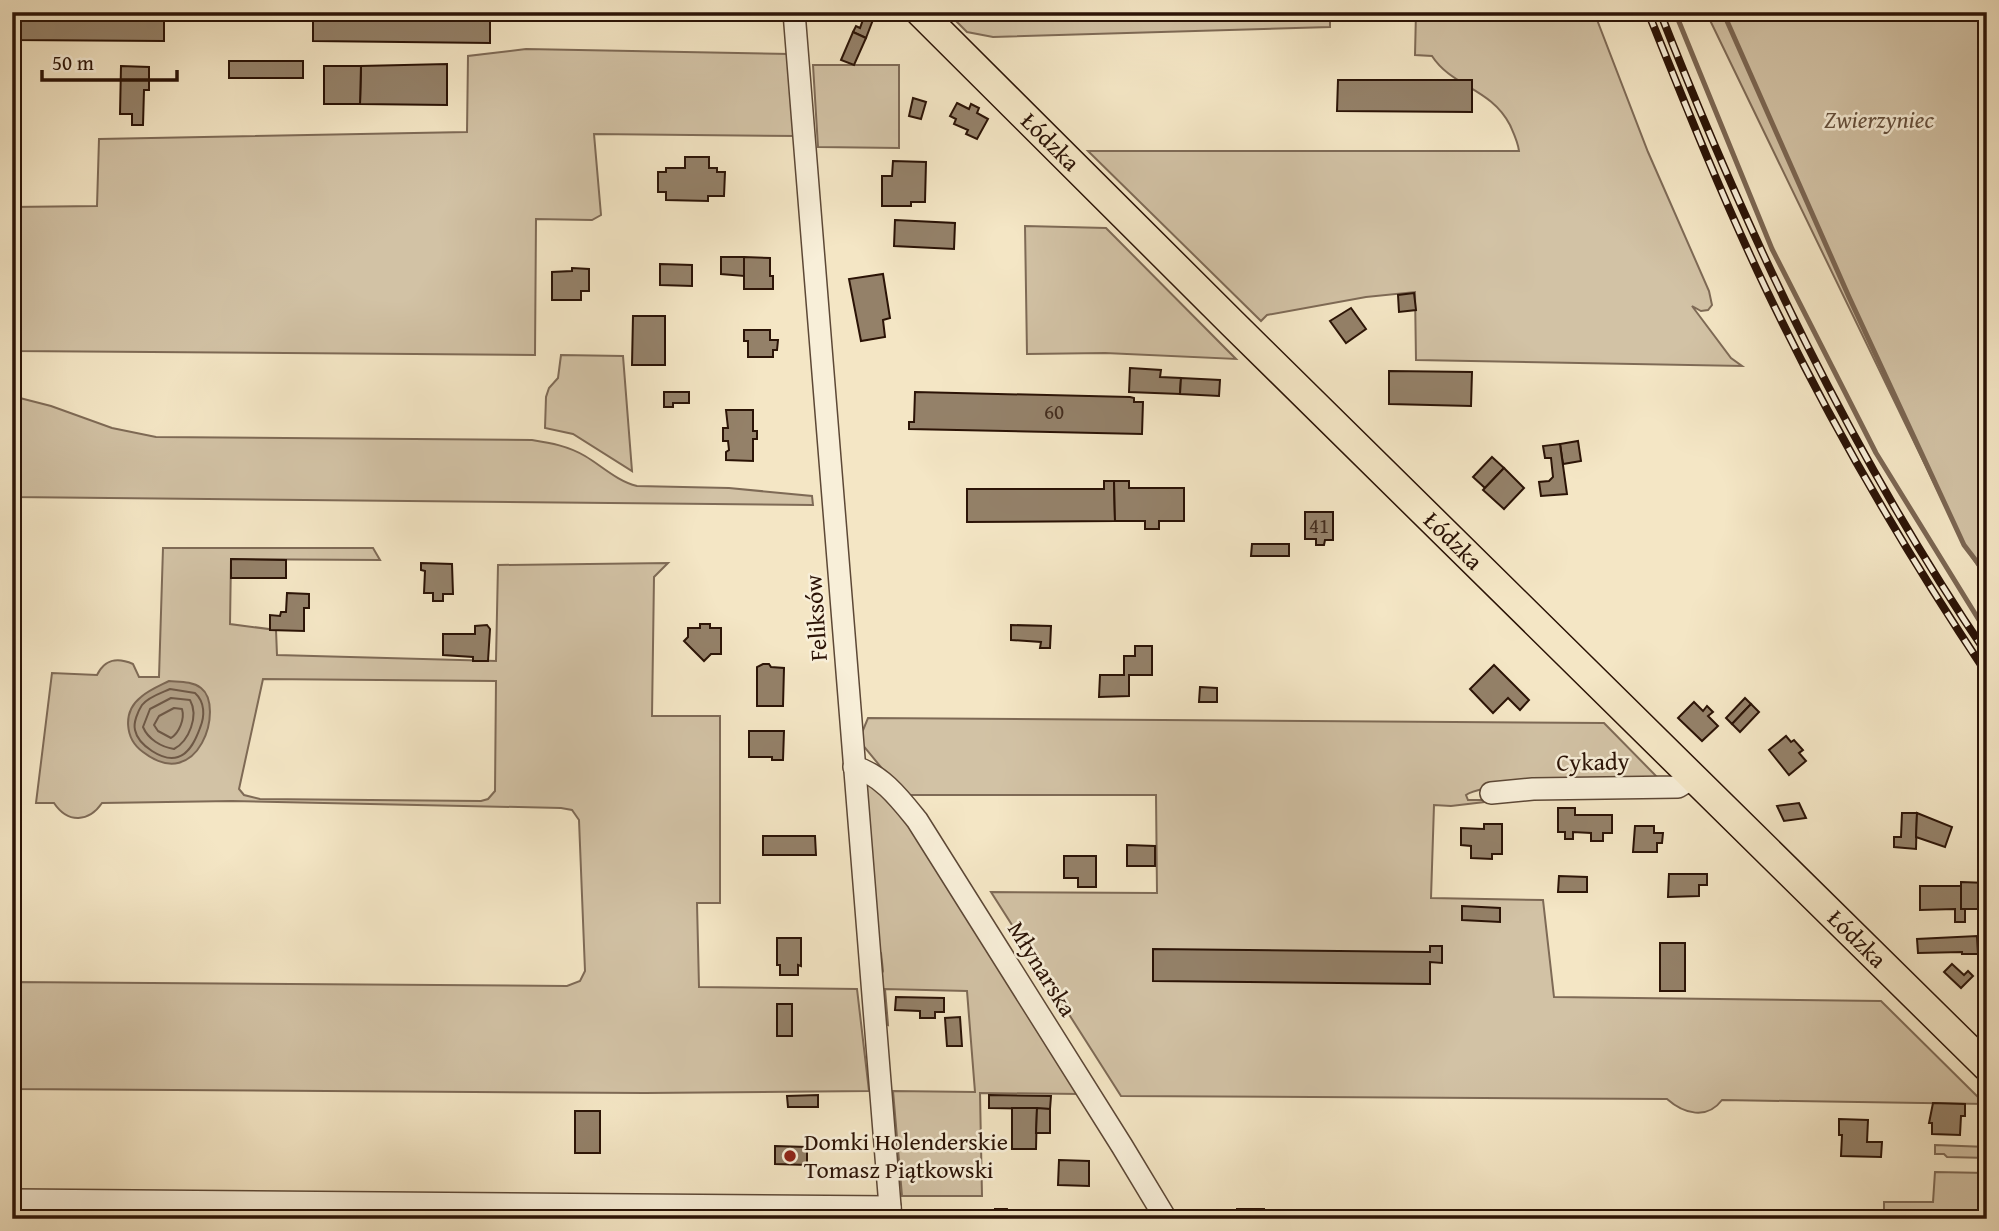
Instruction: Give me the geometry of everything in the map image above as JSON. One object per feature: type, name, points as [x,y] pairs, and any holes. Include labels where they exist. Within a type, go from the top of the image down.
[{"type":"main road","name":"Łódzka","points":[[920,12],[1987,1067]]},
{"type":"street","name":"Feliksów","points":[[794,12],[890,1213]]},
{"type":"street","name":"Młynarska","points":[[854,767],[863,769],[881,781],[917,820],[1166,1219]]},
{"type":"street","name":"Cykady","points":[[1491,793],[1533,789],[1678,787],[1693,778]]},
{"type":"street","points":[[12,1200],[890,1213]]},
{"type":"green space","points":[[947,12],[1330,12],[1330,27],[993,37],[967,32]]},
{"type":"green space","points":[[1416,12],[1594,12],[1648,152],[1709,291],[1712,305],[1708,310],[1701,311],[1692,306],[1731,358],[1742,366],[1416,360],[1415,292],[1366,297],[1267,315],[1261,321],[1088,151],[1519,151],[1510,125],[1493,103],[1450,75],[1432,56],[1415,55]]},
{"type":"green space","name":"Zwierzyniec","points":[[1706,12],[1987,12],[1987,580],[1964,545]]},
{"type":"green space","points":[[526,49],[790,54],[797,136],[594,134],[601,215],[592,220],[536,219],[535,355],[12,351],[12,207],[97,206],[99,139],[467,132],[468,56]]},
{"type":"green space","points":[[813,65],[899,65],[899,148],[818,147]]},
{"type":"green space","points":[[1025,226],[1106,228],[1236,359],[1105,353],[1027,354]]},
{"type":"green space","points":[[561,355],[623,356],[632,471],[573,434],[545,428],[546,397],[549,388],[558,378]]},
{"type":"green space","points":[[12,396],[51,406],[112,428],[156,437],[532,440],[572,450],[616,477],[637,486],[729,488],[812,496],[813,505],[12,497]]},
{"type":"green space","points":[[163,548],[373,548],[380,560],[231,559],[230,624],[276,630],[277,655],[496,661],[498,565],[668,563],[654,577],[652,716],[720,716],[720,903],[697,903],[699,987],[857,989],[869,1091],[645,1093],[12,1089],[12,982],[567,986],[580,981],[585,971],[579,820],[572,810],[232,801],[102,803],[91,814],[78,818],[66,815],[54,803],[36,803],[52,673],[97,675],[108,663],[117,660],[133,664],[139,677],[159,677]],"holes":[[[263,679],[496,681],[495,791],[488,799],[260,799],[244,795],[239,789]]]},
{"type":"green space","points":[[868,718],[1604,723],[1660,780],[1500,786],[1466,795],[1468,800],[1502,800],[1451,806],[1434,805],[1431,898],[1543,900],[1554,997],[1881,1001],[1985,1104],[1722,1100],[1709,1110],[1695,1113],[1667,1099],[1121,1096],[991,892],[1157,893],[1156,795],[904,795],[861,743],[861,735]]},
{"type":"green space","points":[[861,759],[899,809],[1080,1094],[980,1093],[982,1196],[902,1196],[893,1091],[975,1092],[967,991],[885,989],[888,1025],[885,1024],[881,975],[883,971],[881,953],[878,951]]},
{"type":"green space","points":[[1935,1145],[1987,1147],[1987,1158],[1935,1154]]},
{"type":"green space","points":[[1935,1172],[1987,1173],[1987,1219],[1884,1219],[1884,1202],[1933,1202]]},
{"type":"green space","points":[[121,1209],[222,1209],[222,1219],[121,1219]]},
{"type":"water","points":[[169,681],[190,683],[201,688],[208,698],[210,712],[202,743],[192,755],[179,763],[163,762],[143,752],[132,740],[128,725],[135,703],[147,692]]},
{"type":"building","points":[[16,12],[164,12],[164,41],[12,40]]},
{"type":"building","points":[[313,12],[490,12],[490,43],[313,41]]},
{"type":"building","points":[[1373,12],[1403,12],[1403,19],[1373,18]]},
{"type":"building","points":[[865,14],[874,17],[866,38],[853,32],[856,26],[860,28]]},
{"type":"building","points":[[853,32],[866,38],[854,65],[841,60]]},
{"type":"building","points":[[229,61],[303,61],[303,78],[229,78]]},
{"type":"building","points":[[447,64],[447,105],[360,104],[361,66]]},
{"type":"building","points":[[121,66],[149,67],[149,90],[144,90],[143,125],[132,125],[132,114],[120,114]]},
{"type":"building","points":[[324,66],[361,66],[360,104],[324,104]]},
{"type":"building","points":[[1338,80],[1472,80],[1472,112],[1337,111]]},
{"type":"building","points":[[913,98],[926,102],[921,119],[909,116]]},
{"type":"building","points":[[957,103],[969,109],[971,104],[979,108],[977,113],[988,119],[977,139],[966,134],[968,130],[954,124],[956,119],[950,116]]},
{"type":"building","points":[[685,157],[709,157],[709,168],[725,172],[724,196],[708,196],[708,201],[666,200],[666,192],[658,192],[658,172],[666,172],[666,168],[685,168]]},
{"type":"building","points":[[893,161],[926,162],[925,202],[911,202],[911,206],[882,206],[882,176],[892,176]]},
{"type":"building","points":[[895,220],[955,223],[954,249],[894,246]]},
{"type":"building","points":[[721,257],[744,257],[744,276],[721,274]]},
{"type":"building","points":[[744,257],[770,258],[773,289],[744,289]]},
{"type":"building","points":[[660,264],[692,265],[692,286],[660,285]]},
{"type":"building","points":[[572,268],[589,269],[589,291],[581,291],[581,300],[552,300],[552,272],[572,271]]},
{"type":"building","points":[[883,274],[890,318],[883,320],[885,337],[861,341],[849,279]]},
{"type":"building","points":[[1414,293],[1416,310],[1399,312],[1398,295]]},
{"type":"building","points":[[1351,308],[1366,329],[1346,343],[1330,321]]},
{"type":"building","points":[[633,316],[665,316],[665,365],[632,365]]},
{"type":"building","points":[[744,330],[770,330],[770,340],[778,340],[773,357],[748,357],[748,341],[744,341]]},
{"type":"building","points":[[1130,368],[1161,370],[1160,377],[1181,378],[1180,394],[1129,392]]},
{"type":"building","points":[[1389,371],[1472,372],[1471,406],[1389,404]]},
{"type":"building","points":[[1181,378],[1220,380],[1219,396],[1180,394]]},
{"type":"building","points":[[664,392],[689,392],[689,403],[673,403],[673,407],[664,407]]},
{"type":"building","points":[[915,392],[1130,397],[1134,398],[1134,402],[1143,402],[1142,434],[909,429],[909,422],[914,422]]},
{"type":"building","points":[[726,410],[753,410],[753,431],[757,431],[757,439],[753,439],[753,461],[726,460],[726,452],[729,450],[728,441],[723,441],[723,428],[728,428]]},
{"type":"building","points":[[1578,441],[1581,461],[1563,464],[1560,444]]},
{"type":"building","points":[[1560,444],[1567,494],[1541,496],[1539,482],[1549,481],[1553,477],[1551,458],[1545,458],[1543,446]]},
{"type":"building","points":[[1492,457],[1504,468],[1485,488],[1473,477]]},
{"type":"building","points":[[1504,468],[1524,488],[1504,509],[1483,490]]},
{"type":"building","points":[[1104,481],[1114,481],[1115,521],[967,522],[967,489],[1104,489]]},
{"type":"building","points":[[1114,481],[1129,481],[1129,488],[1184,488],[1184,521],[1159,521],[1159,529],[1145,529],[1145,521],[1115,521]]},
{"type":"building","points":[[1305,512],[1333,512],[1333,540],[1325,540],[1324,545],[1316,545],[1316,539],[1305,539]]},
{"type":"building","points":[[1252,544],[1289,544],[1289,556],[1251,556]]},
{"type":"building","points":[[231,559],[286,560],[286,578],[231,578]]},
{"type":"building","points":[[421,563],[452,564],[453,594],[443,594],[443,601],[433,601],[433,593],[424,593],[425,571],[421,570]]},
{"type":"building","points":[[287,593],[309,594],[309,608],[304,608],[304,631],[270,630],[270,615],[280,616],[281,612],[286,612]]},
{"type":"building","points":[[700,624],[721,628],[721,654],[711,654],[704,661],[684,641],[688,637],[688,628],[700,628]]},
{"type":"building","points":[[487,625],[490,629],[488,661],[443,655],[443,634],[475,634],[475,626]]},
{"type":"building","points":[[1011,625],[1051,626],[1050,648],[1040,648],[1041,642],[1011,640]]},
{"type":"building","points":[[1135,646],[1152,646],[1152,675],[1129,675],[1129,696],[1099,697],[1100,675],[1124,675],[1124,656],[1135,656]]},
{"type":"building","points":[[763,664],[784,668],[783,706],[757,706],[757,667]]},
{"type":"building","points":[[1494,665],[1529,700],[1520,710],[1508,698],[1493,713],[1470,689]]},
{"type":"building","points":[[1200,687],[1217,688],[1217,702],[1199,702]]},
{"type":"building","points":[[1745,698],[1751,704],[1732,724],[1726,718]]},
{"type":"building","points":[[1694,702],[1703,711],[1707,706],[1713,712],[1708,716],[1718,726],[1702,741],[1678,718]]},
{"type":"building","points":[[1751,704],[1759,712],[1740,732],[1732,724]]},
{"type":"building","points":[[749,731],[784,731],[783,760],[749,757]]},
{"type":"building","points":[[1786,736],[1803,750],[1799,753],[1806,761],[1789,775],[1769,750]]},
{"type":"building","points":[[1799,803],[1806,818],[1784,821],[1777,806]]},
{"type":"building","points":[[1558,808],[1575,808],[1575,815],[1612,815],[1612,833],[1603,833],[1603,841],[1591,841],[1591,833],[1573,832],[1573,839],[1565,839],[1565,832],[1558,832]]},
{"type":"building","points":[[1902,813],[1917,813],[1916,849],[1894,847],[1894,837],[1901,837]]},
{"type":"building","points":[[1917,813],[1952,827],[1945,847],[1916,837]]},
{"type":"building","points":[[1484,824],[1502,824],[1502,854],[1492,854],[1492,859],[1471,858],[1471,846],[1461,845],[1461,828],[1484,829]]},
{"type":"building","points":[[1635,826],[1654,826],[1654,833],[1663,833],[1662,843],[1657,843],[1657,852],[1633,852]]},
{"type":"building","points":[[763,836],[815,836],[816,855],[763,855]]},
{"type":"building","points":[[1127,845],[1155,846],[1155,866],[1127,866]]},
{"type":"building","points":[[1064,856],[1096,856],[1096,887],[1078,887],[1078,878],[1064,878]]},
{"type":"building","points":[[1669,874],[1707,874],[1707,885],[1699,885],[1699,896],[1668,897]]},
{"type":"building","points":[[1559,876],[1587,877],[1587,892],[1558,892]]},
{"type":"building","points":[[1961,882],[1987,883],[1987,909],[1961,909]]},
{"type":"building","points":[[1920,886],[1961,886],[1961,909],[1965,909],[1965,922],[1955,922],[1955,909],[1920,910]]},
{"type":"building","points":[[1462,906],[1500,908],[1500,922],[1462,920]]},
{"type":"building","points":[[1977,936],[1978,954],[1918,953],[1917,939]]},
{"type":"building","points":[[777,938],[801,938],[801,966],[798,965],[798,975],[780,975],[780,965],[777,965]]},
{"type":"building","points":[[1660,943],[1685,943],[1685,991],[1660,991]]},
{"type":"building","points":[[1430,946],[1442,946],[1442,963],[1430,962],[1430,984],[1153,981],[1153,949],[1430,952]]},
{"type":"building","points":[[1952,964],[1964,975],[1968,971],[1973,976],[1961,988],[1944,972]]},
{"type":"building","points":[[896,997],[944,998],[944,1012],[935,1012],[935,1018],[920,1018],[920,1011],[895,1010]]},
{"type":"building","points":[[777,1004],[792,1004],[792,1036],[777,1036]]},
{"type":"building","points":[[960,1017],[962,1046],[947,1046],[945,1018]]},
{"type":"building","points":[[818,1095],[818,1107],[788,1107],[787,1096]]},
{"type":"building","points":[[989,1095],[1051,1096],[1050,1109],[989,1108]]},
{"type":"building","points":[[1933,1103],[1965,1104],[1960,1135],[1932,1134],[1932,1123],[1929,1123]]},
{"type":"building","points":[[1012,1108],[1037,1108],[1036,1149],[1012,1149]]},
{"type":"building","points":[[1037,1108],[1050,1109],[1050,1133],[1036,1133]]},
{"type":"building","points":[[575,1111],[600,1111],[600,1153],[575,1153]]},
{"type":"building","points":[[1839,1119],[1868,1120],[1867,1142],[1882,1142],[1881,1157],[1841,1156],[1842,1135],[1839,1135]]},
{"type":"building","points":[[775,1146],[807,1147],[807,1165],[775,1164]]},
{"type":"building","points":[[1059,1160],[1089,1161],[1089,1186],[1058,1185]]},
{"type":"building","points":[[995,1209],[1007,1209],[1008,1219],[995,1219]]},
{"type":"building","points":[[1237,1209],[1264,1209],[1264,1219],[1237,1219]]},
{"type":"building","points":[[964,1210],[964,1219],[929,1219],[928,1212]]},
{"type":"waterway","points":[[1675,12],[1772,249],[1876,453],[1987,633]]},
{"type":"waterway","points":[[1723,12],[1849,297],[1964,545],[1987,575]]},
{"type":"railway","points":[[1648,12],[1749,253],[1815,387],[1926,580],[1987,674]]},
{"type":"railway","points":[[1660,12],[1729,179],[1805,342],[1891,501],[1987,654]]},
{"type":"place","name":"Domki Holenderskie Tomasz Piątkowski","points":[[790,1156]]}]
